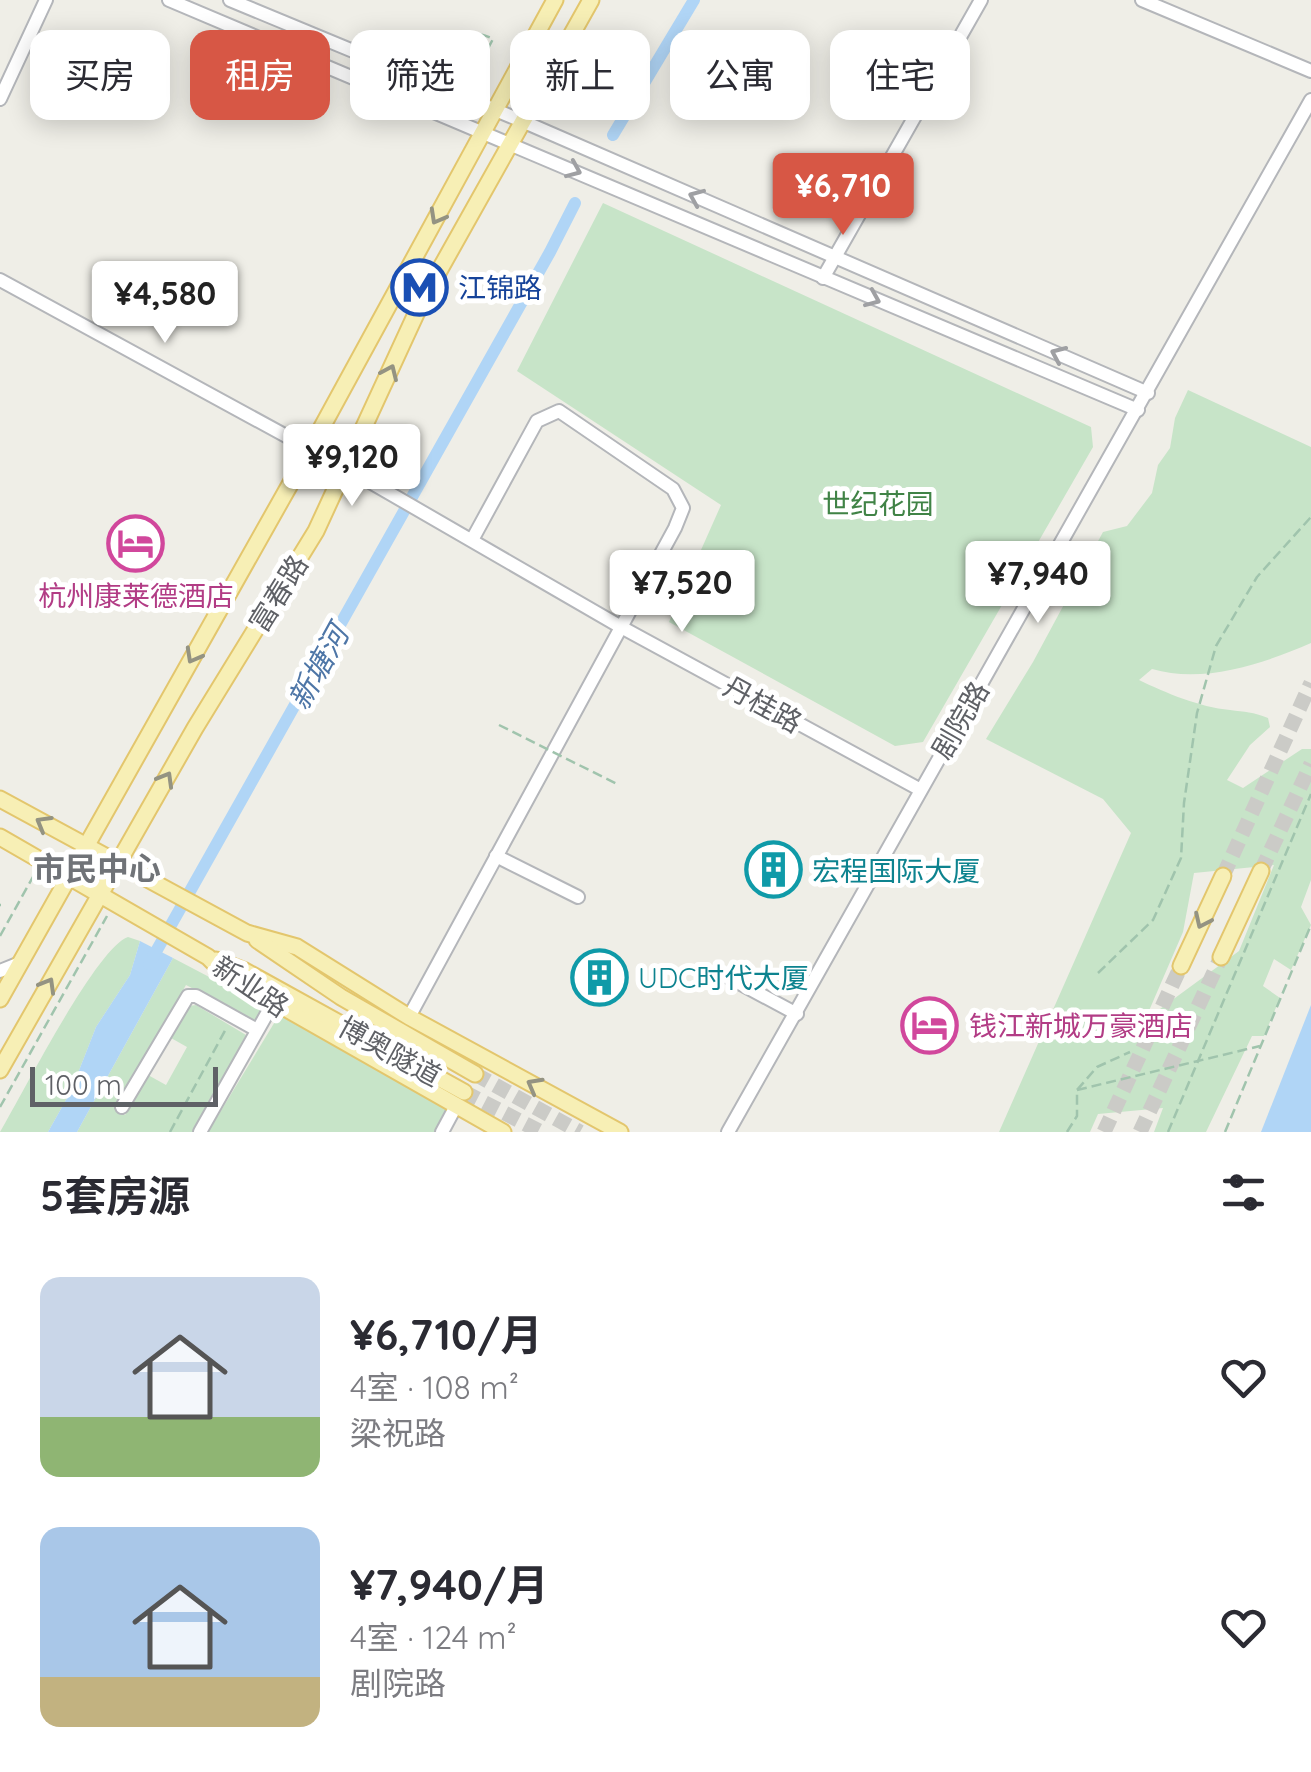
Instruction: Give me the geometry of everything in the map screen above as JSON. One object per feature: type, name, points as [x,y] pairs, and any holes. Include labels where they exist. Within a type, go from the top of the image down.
[{"type":"main road","name":"富春路","points":[[0,999],[310,449],[556,0]]},
{"type":"main road","name":"富春路","points":[[0,1070],[117,863],[316,530],[421,303],[592,0]]},
{"type":"main road","points":[[0,798],[86,847]]},
{"type":"main road","name":"新业路","points":[[0,837],[208,957],[224,974],[273,1003],[460,1099],[503,1132]]},
{"type":"main road","name":"新业路","points":[[86,847],[246,934],[298,947],[409,1017],[620,1132]]},
{"type":"main road","points":[[1221,957],[1261,871]]},
{"type":"main road","points":[[1181,966],[1223,876]]},
{"type":"main road","name":"博奥隧道","points":[[246,934],[341,997],[475,1074]]},
{"type":"main road","name":"博奥隧道","points":[[208,957],[245,971],[460,1099]]},
{"type":"street","points":[[0,99],[46,0]]},
{"type":"street","points":[[169,0],[1138,410]]},
{"type":"street","points":[[230,0],[522,121],[1148,394]]},
{"type":"street","points":[[823,278],[981,0]]},
{"type":"street","points":[[1142,0],[1311,71]]},
{"type":"street","name":"剧院路","points":[[728,1132],[1311,100]]},
{"type":"street","points":[[0,280],[310,449]]},
{"type":"street","points":[[409,1017],[675,528],[682,508],[673,489],[559,412],[537,422],[472,540]]},
{"type":"street","name":"丹桂路","points":[[346,468],[621,627],[920,790]]},
{"type":"street","points":[[496,856],[578,897]]},
{"type":"street","points":[[0,971],[20,963]]},
{"type":"street","points":[[726,976],[797,1014]]},
{"type":"street","points":[[122,1108],[188,996],[196,996],[257,1030]]},
{"type":"street","points":[[200,1132],[273,1003]]},
{"type":"street","points":[[442,1132],[460,1099]]},
{"type":"path","points":[[1098,973],[1153,920],[1181,858],[1184,803],[1197,713],[1216,646],[1257,577],[1311,517]]},
{"type":"path","points":[[499,725],[619,785]]},
{"type":"path","points":[[1168,1132],[1311,794]]},
{"type":"path","points":[[0,936],[42,860]]},
{"type":"path","points":[[0,1107],[115,903]]},
{"type":"path","points":[[1225,1132],[1311,925]]},
{"type":"path","points":[[170,1132],[233,1016]]},
{"type":"path","points":[[1077,1090],[1260,1046]]},
{"type":"path","points":[[1068,1132],[1077,1116],[1077,1090],[1097,1067],[1130,1052]]},
{"type":"green space","name":"世纪花园","points":[[603,203],[1091,427],[1093,447],[923,742],[895,746],[669,622],[721,505],[517,371]]},
{"type":"green space","points":[[1188,390],[1311,447],[1311,643],[1233,670],[1192,674],[1152,669],[1139,680],[1195,703],[1268,718],[1270,727],[1250,745],[1227,780],[1243,788],[1302,749],[1311,749],[1311,880],[1301,907],[1311,925],[1291,970],[1274,959],[1263,986],[1280,998],[1264,1036],[1252,1036],[1206,1132],[1154,1132],[1163,1108],[1098,1114],[1090,1132],[999,1132],[1131,833],[1103,799],[986,739],[1033,662],[1103,532],[1127,526],[1152,493],[1158,465],[1170,448],[1175,418]],"holes":[[[1274,865],[1239,951],[1145,1020],[1183,932],[1194,873]]]},
{"type":"green space","points":[[128,937],[140,941],[130,975],[96,1027],[71,1091],[48,1132],[0,1132],[79,994],[114,947]]},
{"type":"green space","points":[[173,958],[261,1004],[263,1011],[252,1019],[186,985],[115,1108],[125,1115],[148,1075],[166,1085],[187,1047],[171,1038],[189,1006],[196,1005],[246,1035],[193,1132],[77,1132]]},
{"type":"green space","points":[[279,1015],[447,1109],[435,1132],[208,1132]]},
{"type":"water","points":[[140,941],[173,958],[77,1132],[48,1132],[71,1091],[96,1027],[130,975]]},
{"type":"water","points":[[1311,1005],[1311,1132],[1261,1132]]},
{"type":"waterway","name":"新塘河","points":[[613,135],[694,0]]},
{"type":"waterway","name":"新塘河","points":[[149,964],[575,203]]},
{"type":"tunnel","points":[[1223,876],[1311,683]]},
{"type":"tunnel","points":[[1261,871],[1311,764]]},
{"type":"tunnel","points":[[1140,1132],[1221,957]]},
{"type":"tunnel","points":[[1104,1132],[1181,966]]},
{"type":"tunnel","points":[[475,1074],[580,1132]]},
{"type":"tunnel","points":[[464,1092],[541,1132]]},
{"type":"place","name":"江锦路","points":[[419,287]]},
{"type":"place","name":"杭州康莱德酒店","points":[[136,544]]},
{"type":"place","name":"宏程国际大厦","points":[[773,870]]},
{"type":"place","name":"UDC时代大厦","points":[[599,977]]},
{"type":"place","name":"钱江新城万豪酒店","points":[[930,1025]]},
{"type":"district","name":"市民中心","points":[[97,868]]}]
